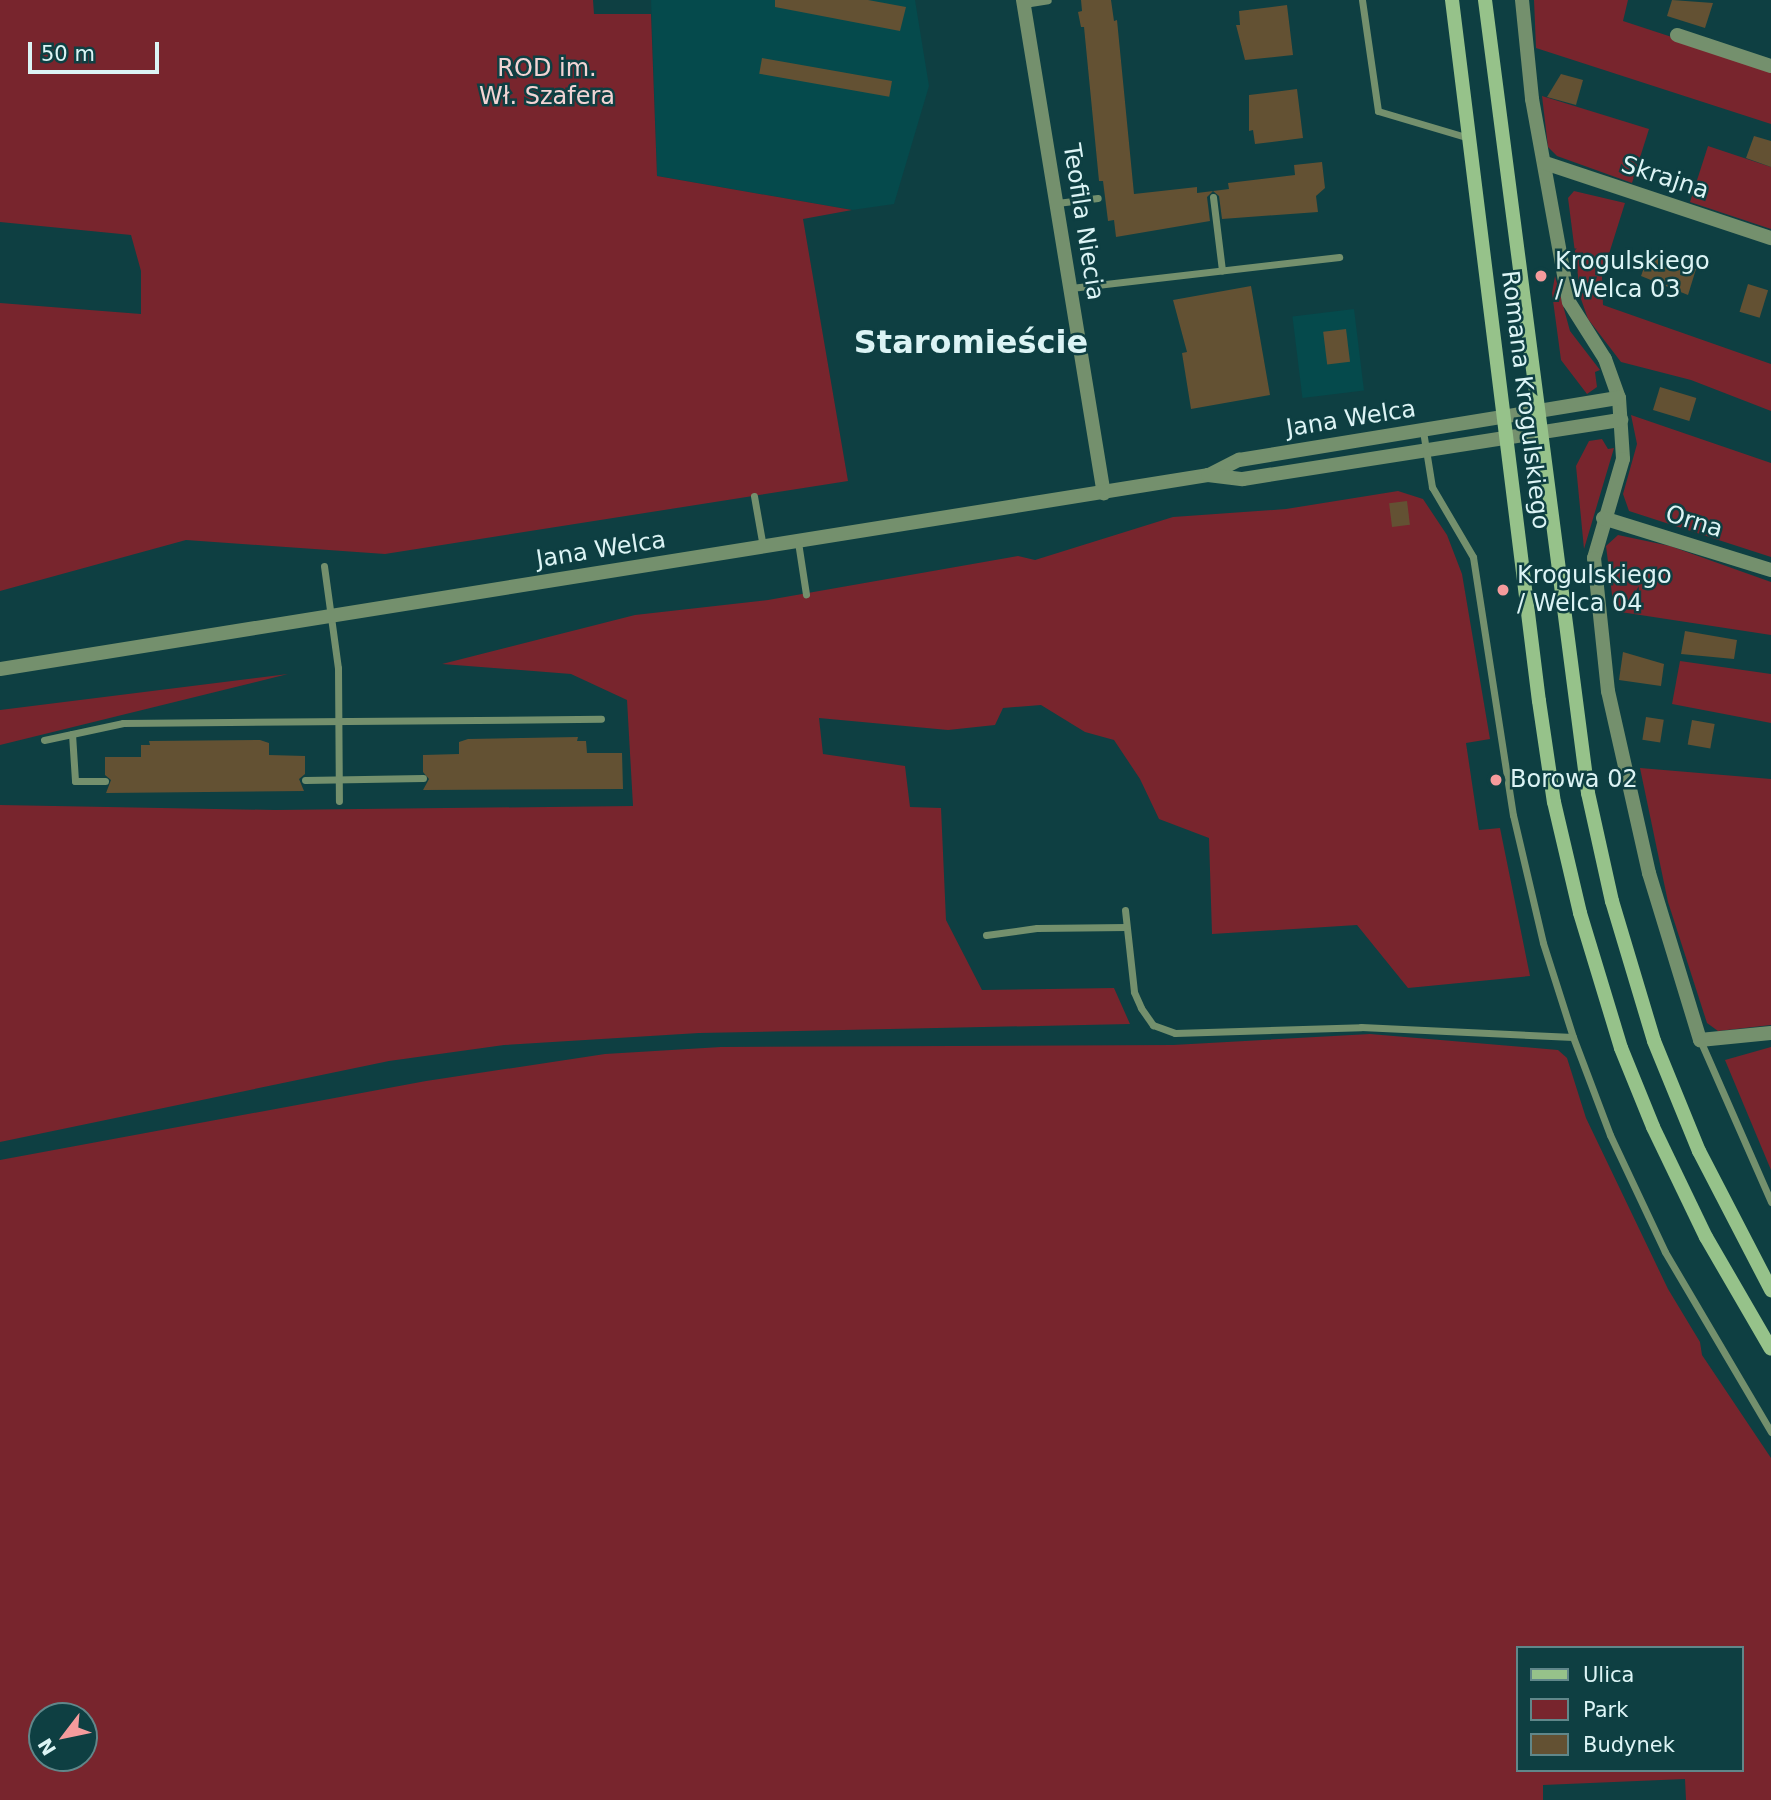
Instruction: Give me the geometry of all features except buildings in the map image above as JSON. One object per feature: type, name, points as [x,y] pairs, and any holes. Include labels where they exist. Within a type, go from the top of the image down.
[{"type":"main road","name":"Romana Krogulskiego","points":[[1452,0],[1554,802],[1601,985],[1621,1048],[1669,1164],[1771,1349]]},
{"type":"main road","name":"Romana Krogulskiego","points":[[1485,0],[1579,741],[1612,901],[1654,1041],[1683,1114],[1771,1290]]},
{"type":"street","points":[[1522,0],[1532,99],[1569,302],[1605,359],[1619,398],[1623,458],[1603,518],[1594,558],[1612,713],[1655,899],[1700,1040],[1771,1033]]},
{"type":"street","name":"Teofila Niecia","points":[[1023,2],[1104,493]]},
{"type":"street","points":[[1676,36],[1771,66]]},
{"type":"street","name":"Skrajna","points":[[1545,163],[1771,238]]},
{"type":"street","name":"Jana Welca","points":[[0,669],[1104,493],[1208,475],[1239,460],[1619,398]]},
{"type":"street","name":"Jana Welca","points":[[1208,475],[1243,479],[1540,435],[1621,420]]},
{"type":"street","name":"Orna","points":[[1603,518],[1771,570]]},
{"type":"lane","points":[[1023,2],[1048,0]]},
{"type":"lane","points":[[1362,0],[1378,111],[1469,138]]},
{"type":"lane","points":[[1213,197],[1222,270]]},
{"type":"lane","points":[[1056,203],[1098,198]]},
{"type":"lane","points":[[1071,288],[1339,257]]},
{"type":"lane","points":[[1423,431],[1432,486],[1473,557],[1513,815],[1543,943],[1573,1037],[1610,1135],[1659,1241],[1771,1432]]},
{"type":"lane","points":[[754,496],[763,548]]},
{"type":"lane","points":[[798,542],[806,594]]},
{"type":"lane","points":[[324,566],[332,615],[338,721],[338,801]]},
{"type":"lane","points":[[44,740],[123,723],[601,719]]},
{"type":"lane","points":[[72,734],[75,781],[105,781]]},
{"type":"lane","points":[[305,780],[423,778]]},
{"type":"lane","points":[[1125,910],[1141,1008],[1153,1025],[1175,1033],[1361,1027],[1573,1037]]},
{"type":"lane","points":[[986,935],[1037,928],[1126,927]]},
{"type":"lane","points":[[1700,1040],[1771,1202]]},
{"type":"shaded area","points":[[651,0],[915,0],[929,86],[894,204],[852,210],[657,176]]},
{"type":"shaded area","points":[[1354,309],[1364,390],[1302,398],[1292,317]]},
{"type":"green space","name":"ROD im. Wł. Szafera","points":[[0,0],[593,0],[594,14],[651,14],[657,176],[852,210],[803,219],[848,481],[385,554],[186,540],[0,591],[0,303],[141,314],[141,271],[131,235],[0,222]]},
{"type":"green space","points":[[1534,0],[1628,0],[1623,21],[1748,62],[1771,62],[1771,124],[1536,48]]},
{"type":"green space","points":[[1542,96],[1649,129],[1632,183],[1557,156],[1548,147]]},
{"type":"green space","points":[[1708,146],[1771,167],[1771,229],[1690,202]]},
{"type":"green space","points":[[1574,191],[1625,203],[1602,276],[1603,305],[1771,364],[1771,411],[1691,380],[1621,362],[1588,319],[1581,299],[1568,198]]},
{"type":"green space","points":[[1555,276],[1570,331],[1600,370],[1595,372],[1597,387],[1587,394],[1561,360],[1552,293]]},
{"type":"green space","points":[[1631,415],[1771,463],[1771,557],[1629,511],[1623,494],[1637,444]]},
{"type":"green space","points":[[1602,439],[1608,449],[1614,448],[1584,549],[1576,466],[1589,441]]},
{"type":"green space","points":[[1398,491],[1423,499],[1447,535],[1462,574],[1490,739],[1466,743],[1479,830],[1500,828],[1530,976],[1408,988],[1357,925],[1212,934],[1209,838],[1159,819],[1140,779],[1114,740],[1085,732],[1041,705],[1003,708],[995,725],[948,730],[819,718],[823,754],[905,766],[910,807],[941,808],[946,920],[982,990],[1114,988],[1130,1024],[699,1033],[504,1045],[389,1061],[0,1142],[0,805],[275,810],[633,806],[627,700],[571,674],[442,664],[635,615],[768,600],[1018,556],[1035,560],[1173,517],[1286,509]]},
{"type":"green space","points":[[1618,535],[1670,546],[1771,582],[1771,635],[1614,611],[1606,546]]},
{"type":"green space","points":[[1680,661],[1771,674],[1771,723],[1672,704]]},
{"type":"green space","points":[[288,674],[0,745],[0,710]]},
{"type":"green space","points":[[1640,768],[1771,779],[1771,1025],[1718,1031],[1707,1023],[1668,902]]},
{"type":"green space","points":[[1370,1034],[1558,1050],[1567,1058],[1586,1118],[1668,1289],[1700,1342],[1702,1355],[1771,1458],[1771,1800],[1686,1800],[1685,1779],[1543,1785],[1543,1800],[0,1800],[0,1160],[426,1081],[605,1054],[721,1047],[1173,1045]]},
{"type":"green space","points":[[1771,1047],[1771,1170],[1725,1060]]},
{"type":"place","name":"Krogulskiego / Welca 03","points":[[1541,276]]},
{"type":"place","name":"Krogulskiego / Welca 04","points":[[1503,590]]},
{"type":"place","name":"Borowa 02","points":[[1496,780]]},
{"type":"district","name":"Staromieście","points":[[971,342]]}]
